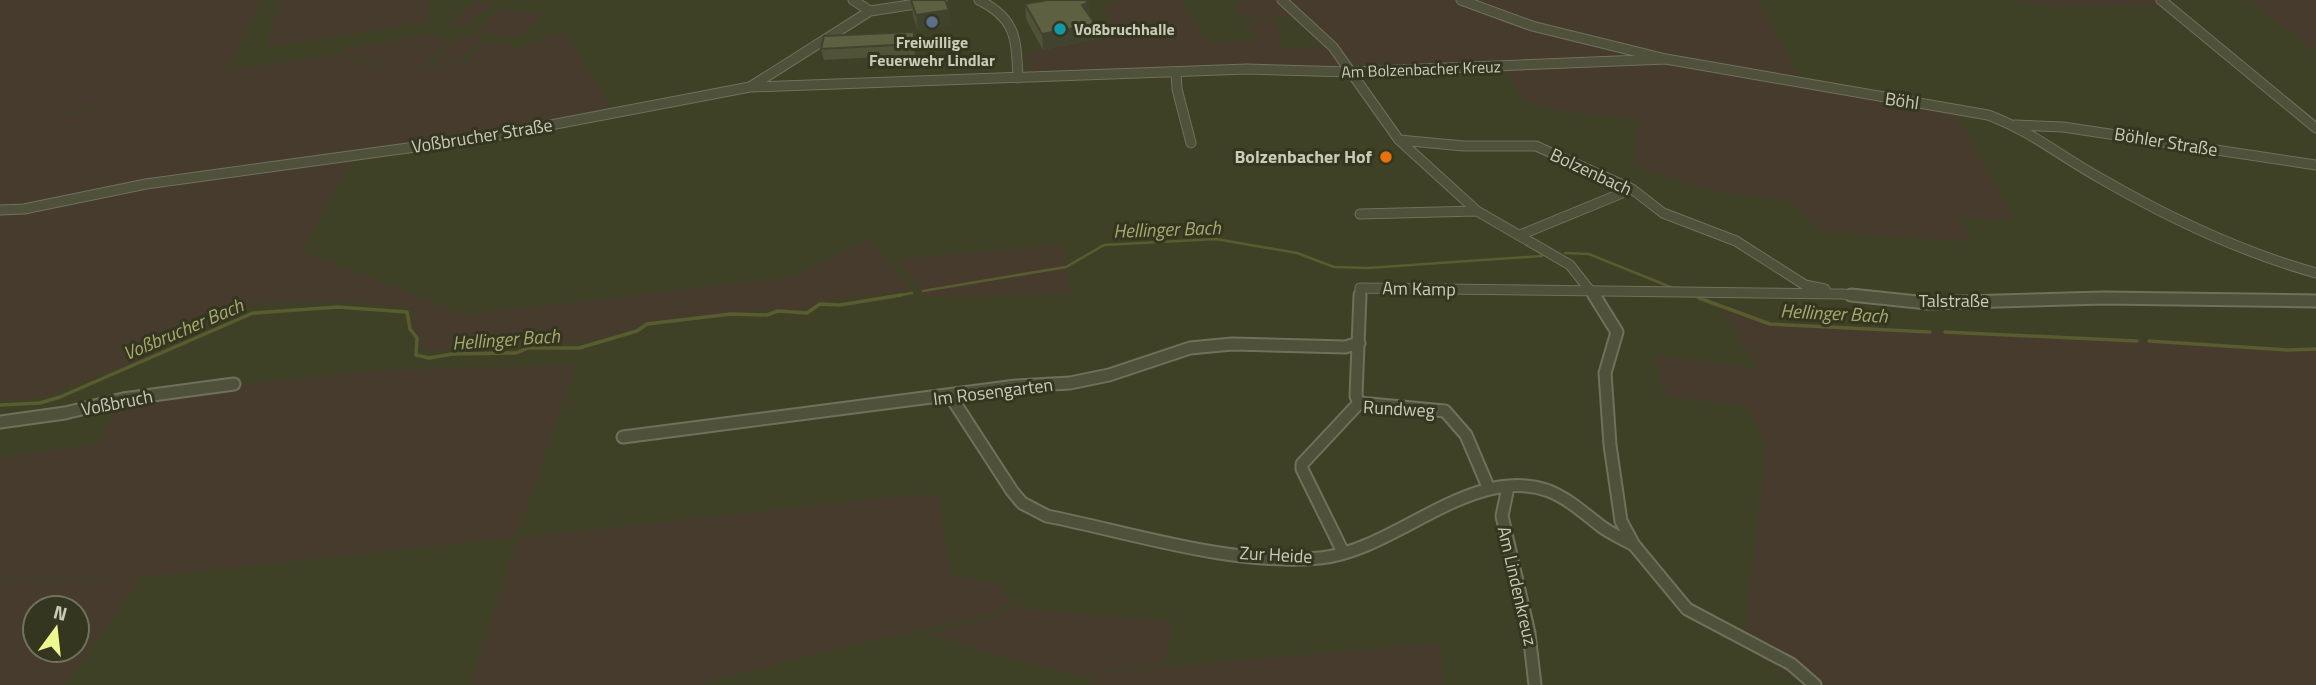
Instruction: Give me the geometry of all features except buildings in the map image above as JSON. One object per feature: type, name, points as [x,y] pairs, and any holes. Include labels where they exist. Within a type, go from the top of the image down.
[{"type":"street","points":[[853,0],[870,11]]},
{"type":"street","name":"Voßbrucher Straße","points":[[0,210],[24,209],[146,184],[488,137],[750,87],[870,11],[942,0]]},
{"type":"street","points":[[979,0],[1009,18],[1015,34],[1018,78]]},
{"type":"street","points":[[1282,0],[1333,47],[1399,140],[1477,211],[1570,265],[1592,291],[1617,332],[1605,373],[1610,445],[1621,521],[1634,545],[1687,609],[1791,664],[1815,685]]},
{"type":"street","name":"Böhl","points":[[1461,0],[1532,26],[1666,59],[1844,92],[1967,110],[2015,125],[2099,178],[2160,210],[2254,253],[2316,273]]},
{"type":"street","points":[[2161,0],[2316,128]]},
{"type":"street","name":"Am Bolzenbacher Kreuz","points":[[750,87],[1247,69],[1349,72],[1666,59]]},
{"type":"street","points":[[1176,73],[1177,89],[1191,143]]},
{"type":"street","name":"Böhler Straße","points":[[2015,125],[2063,127],[2316,165]]},
{"type":"street","name":"Bolzenbach","points":[[1399,140],[1464,146],[1536,146],[1632,190],[1656,210],[1735,241],[1805,285],[1843,294]]},
{"type":"street","points":[[1520,235],[1632,190]]},
{"type":"street","points":[[1360,214],[1477,211]]},
{"type":"street","name":"Am Kamp","points":[[1359,403],[1356,396],[1360,288],[1592,291]]},
{"type":"street","name":"Talstraße","points":[[1592,291],[1843,294],[1939,303],[2103,298],[2316,301]]},
{"type":"street","name":"Im Rosengarten","points":[[623,437],[951,397],[1016,386],[1070,383],[1109,375],[1190,348],[1232,344],[1345,347],[1359,344]]},
{"type":"street","name":"Voßbruch","points":[[0,422],[65,413],[123,399],[234,384]]},
{"type":"street","name":"Zur Heide","points":[[951,397],[1012,491],[1022,503],[1047,516],[1235,554],[1321,558],[1370,544],[1469,494],[1508,487],[1539,488],[1558,496],[1609,532],[1634,545]]},
{"type":"street","name":"Rundweg","points":[[1343,552],[1302,464],[1359,403],[1445,411],[1455,418],[1462,428],[1489,489]]},
{"type":"street","name":"Am Lindenkreuz","points":[[1508,487],[1502,516],[1529,633],[1535,685]]},
{"type":"shaded area","points":[[0,0],[262,0],[228,69],[77,112],[0,119]]},
{"type":"shaded area","points":[[280,0],[430,0],[427,22],[267,47]]},
{"type":"shaded area","points":[[1117,0],[1180,0],[1208,43],[1253,40],[1251,21],[1275,20],[1281,49],[1327,47],[1339,65],[1335,68],[1029,71],[1027,53],[1122,36],[1103,7]]},
{"type":"shaded area","points":[[1251,0],[1276,0],[1296,17],[1242,18],[1234,4]]},
{"type":"shaded area","points":[[1288,0],[1455,0],[1500,17],[1642,56],[1358,69],[1352,67],[1318,25]]},
{"type":"shaded area","points":[[1474,0],[1758,0],[1800,80],[1594,37]]},
{"type":"shaded area","points":[[2015,0],[2161,0],[2168,5],[2053,7]]},
{"type":"shaded area","points":[[2249,0],[2316,0],[2316,51]]},
{"type":"shaded area","points":[[476,1],[494,3],[465,27],[447,24]]},
{"type":"shaded area","points":[[501,9],[543,14],[518,38],[475,33]]},
{"type":"shaded area","points":[[565,31],[613,110],[534,127],[0,207],[0,120],[76,114],[211,73],[339,54],[366,63],[420,74],[342,54],[342,50],[435,33],[431,37],[452,40],[423,65],[463,63],[483,43],[513,45],[510,50],[492,58]]},
{"type":"shaded area","points":[[463,35],[485,38],[455,64],[433,61]]},
{"type":"shaded area","points":[[1664,61],[1955,111],[2014,220],[1958,218],[1973,242],[1824,231],[1787,201],[1711,190],[1634,166],[1638,119],[1566,112],[1524,101],[1504,68]]},
{"type":"shaded area","points":[[354,156],[301,251],[466,315],[793,277],[870,239],[911,290],[818,302],[808,310],[751,310],[648,321],[614,335],[578,342],[428,351],[419,347],[422,339],[412,327],[413,309],[354,302],[265,302],[224,317],[151,356],[41,398],[0,401],[0,212]]},
{"type":"shaded area","points":[[1063,245],[1069,294],[926,297],[897,259]]},
{"type":"shaded area","points":[[1703,297],[1771,322],[2316,349],[2316,685],[1802,685],[1743,644],[1767,444],[1746,406],[1665,396],[1654,355],[1758,368],[1723,311]]},
{"type":"shaded area","points":[[576,365],[516,537],[144,577],[99,580],[0,578],[0,458],[96,444],[121,401],[233,385],[387,370]]},
{"type":"shaded area","points":[[912,495],[938,496],[950,574],[1000,585],[1011,603],[991,614],[821,652],[698,685],[470,685],[518,538]]},
{"type":"shaded area","points":[[141,579],[91,649],[91,594],[21,594],[21,664],[80,664],[65,685],[0,685],[0,580],[99,582]]},
{"type":"shaded area","points":[[1015,605],[1021,609],[1173,621],[1164,665],[1098,671],[1090,678],[989,653],[927,633],[991,618]]},
{"type":"shaded area","points":[[1440,643],[1443,685],[1090,685],[1099,673]]},
{"type":"waterway","name":"Hellinger Bach","points":[[923,291],[1066,267],[1104,245],[1216,239],[1297,253],[1334,267],[1368,268],[1542,256]]},
{"type":"waterway","name":"Hellinger Bach","points":[[1565,253],[1589,254],[1673,288]]},
{"type":"waterway","name":"Hellinger Bach","points":[[901,295],[912,293]]},
{"type":"waterway","name":"Hellinger Bach","points":[[0,405],[40,403],[60,397],[253,313],[338,307],[407,312],[410,329],[417,338],[416,355],[429,358],[452,354],[516,353],[528,348],[579,348],[637,331],[647,324],[731,314],[767,315],[778,311],[807,313],[820,304],[840,305],[901,295]]},
{"type":"waterway","name":"Hellinger Bach","points":[[890,297],[901,295]]},
{"type":"waterway","name":"Hellinger Bach","points":[[1699,298],[1770,324],[1930,332]]},
{"type":"waterway","name":"Hellinger Bach","points":[[1945,332],[2137,341]]},
{"type":"waterway","name":"Hellinger Bach","points":[[2149,341],[2288,350],[2316,349]]},
{"type":"place","name":"Freiwillige Feuerwehr Lindlar","points":[[932,22]]},
{"type":"place","name":"Voßbruchhalle","points":[[1060,29]]},
{"type":"place","name":"Bolzenbacher Hof","points":[[1386,157]]},
{"type":"water label","name":"Voßbrucher Bach","points":[[183,329]]}]
